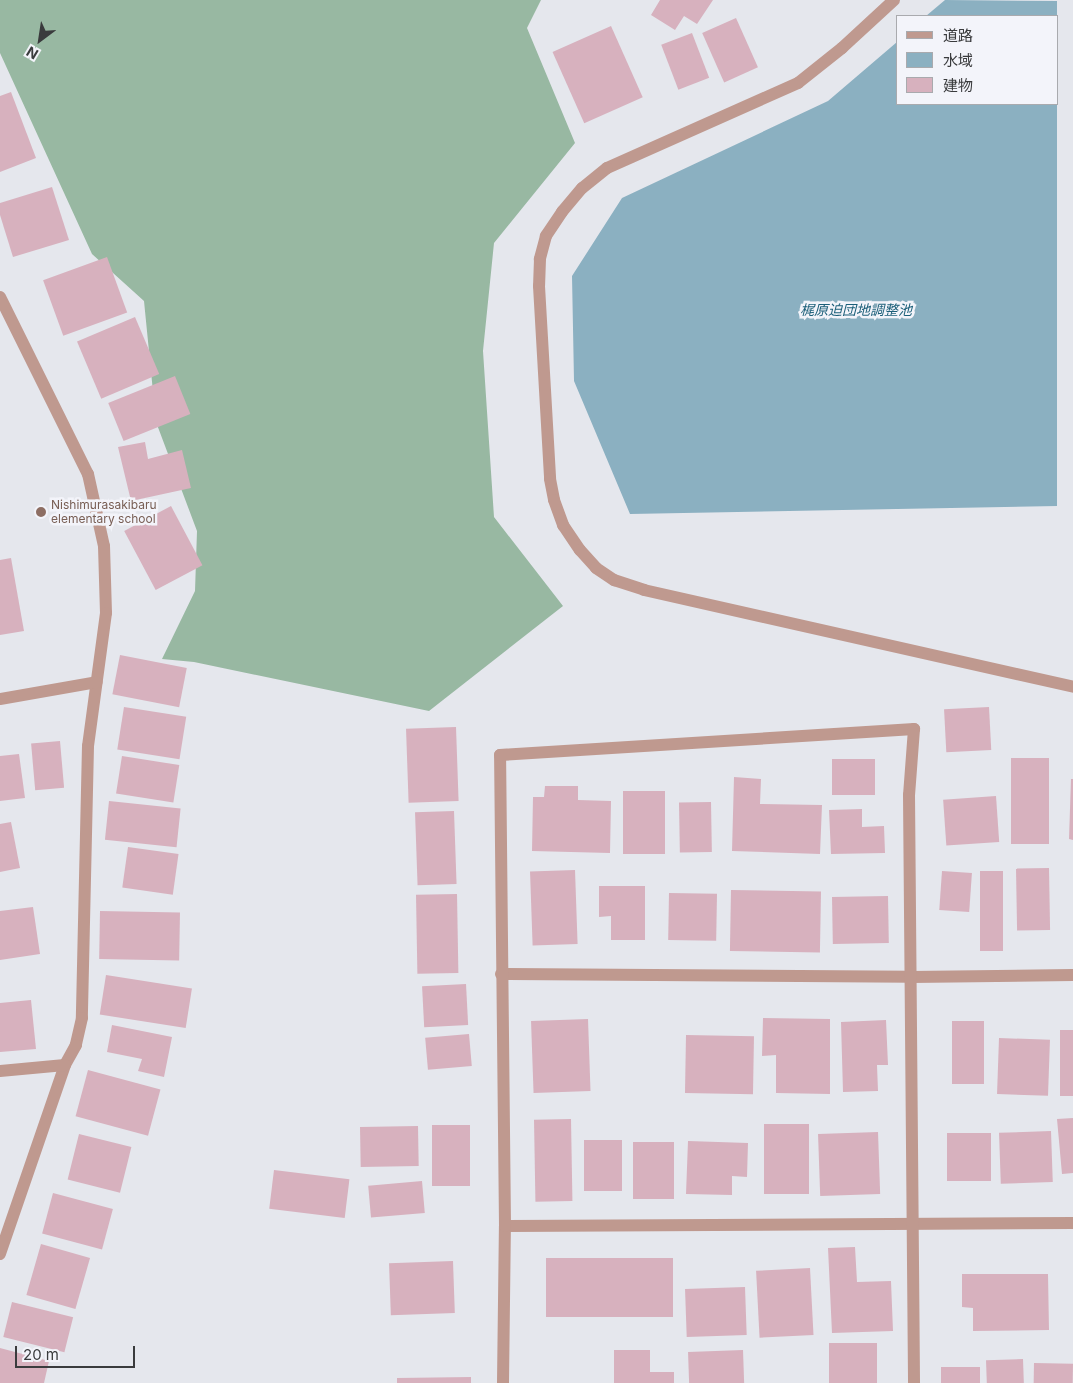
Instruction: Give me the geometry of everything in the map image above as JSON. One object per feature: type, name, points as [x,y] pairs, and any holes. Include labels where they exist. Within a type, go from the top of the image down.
[{"type":"street","points":[[894,0],[842,48],[798,83],[607,168],[582,188],[562,212],[546,236],[540,259],[539,286],[550,478],[554,500],[563,525],[580,550],[596,568],[614,580],[644,590],[1073,687]]},
{"type":"street","points":[[0,297],[88,474],[104,546],[106,613],[88,746],[82,1018],[76,1044],[65,1065],[0,1254]]},
{"type":"street","points":[[0,698],[97,682]]},
{"type":"street","points":[[503,1383],[505,1226],[500,755],[914,729],[909,795],[914,1383]]},
{"type":"street","points":[[501,974],[911,977],[1073,975]]},
{"type":"street","points":[[0,1071],[65,1065]]},
{"type":"street","points":[[505,1226],[1073,1223]]},
{"type":"green space","points":[[0,0],[541,0],[527,28],[575,143],[494,243],[483,351],[494,517],[563,606],[429,711],[194,662],[162,659],[195,591],[197,531],[156,422],[144,301],[92,254],[0,53]]},
{"type":"water","points":[[945,0],[1057,1],[1057,15],[927,15]]},
{"type":"water","name":"梶原迫団地調整池","points":[[896,43],[896,105],[1057,105],[1057,506],[630,514],[574,381],[572,276],[622,198],[828,101]]},
{"type":"building","points":[[660,0],[713,0],[697,24],[684,16],[675,30],[651,15]]},
{"type":"building","points":[[736,18],[758,67],[724,82],[702,33]]},
{"type":"building","points":[[611,26],[643,97],[584,123],[553,52]]},
{"type":"building","points":[[692,33],[709,78],[678,90],[661,45]]},
{"type":"building","points":[[11,92],[36,158],[0,172],[0,96]]},
{"type":"building","points":[[52,187],[69,240],[13,257],[0,215],[0,203]]},
{"type":"building","points":[[107,257],[127,312],[63,336],[43,280]]},
{"type":"building","points":[[135,317],[159,374],[101,399],[77,342]]},
{"type":"building","points":[[175,376],[190,414],[124,441],[108,403]]},
{"type":"building","points":[[145,442],[148,459],[182,450],[191,488],[131,501],[118,447]]},
{"type":"building","points":[[171,506],[202,565],[156,590],[124,531]]},
{"type":"building","points":[[11,558],[24,631],[0,635],[0,560]]},
{"type":"building","points":[[120,655],[187,668],[179,707],[112,694]]},
{"type":"building","points":[[124,707],[186,717],[179,759],[117,749]]},
{"type":"building","points":[[989,707],[991,750],[946,752],[944,709]]},
{"type":"building","points":[[456,727],[459,801],[409,803],[406,729]]},
{"type":"building","points":[[60,741],[64,788],[35,790],[31,744]]},
{"type":"building","points":[[19,754],[25,798],[0,801],[0,756]]},
{"type":"building","points":[[122,756],[179,765],[173,803],[116,794]]},
{"type":"building","points":[[1011,758],[1049,758],[1049,844],[1011,844]]},
{"type":"building","points":[[832,759],[875,759],[875,795],[832,795]]},
{"type":"building","points":[[734,777],[761,779],[760,804],[822,805],[820,854],[732,851]]},
{"type":"building","points":[[1071,779],[1073,779],[1073,840],[1069,839]]},
{"type":"building","points":[[545,786],[578,786],[578,800],[611,801],[610,853],[532,851],[533,797],[544,797]]},
{"type":"building","points":[[623,791],[665,791],[665,854],[623,854]]},
{"type":"building","points":[[996,796],[999,842],[946,846],[943,800]]},
{"type":"building","points":[[109,801],[181,809],[177,847],[105,840]]},
{"type":"building","points":[[711,802],[712,852],[680,853],[679,803]]},
{"type":"building","points":[[862,809],[862,827],[884,826],[885,853],[831,854],[829,810]]},
{"type":"building","points":[[454,811],[457,884],[418,885],[415,812]]},
{"type":"building","points":[[11,822],[20,868],[0,872],[0,824]]},
{"type":"building","points":[[128,847],[179,854],[173,895],[122,888]]},
{"type":"building","points":[[1049,868],[1050,930],[1017,931],[1016,869]]},
{"type":"building","points":[[575,870],[578,944],[533,946],[530,872]]},
{"type":"building","points":[[942,871],[972,873],[969,912],[939,910]]},
{"type":"building","points":[[980,871],[1003,871],[1003,951],[980,951]]},
{"type":"building","points":[[599,886],[645,886],[645,940],[611,940],[611,916],[599,917]]},
{"type":"building","points":[[731,890],[821,892],[820,953],[730,951]]},
{"type":"building","points":[[669,893],[717,894],[716,941],[668,940]]},
{"type":"building","points":[[457,894],[458,973],[417,974],[416,895]]},
{"type":"building","points":[[888,896],[889,943],[833,944],[832,897]]},
{"type":"building","points":[[33,907],[40,954],[0,960],[0,911]]},
{"type":"building","points":[[100,911],[180,912],[179,960],[99,959]]},
{"type":"building","points":[[106,975],[192,989],[186,1028],[100,1015]]},
{"type":"building","points":[[466,984],[468,1025],[424,1027],[422,986]]},
{"type":"building","points":[[31,1000],[36,1049],[0,1052],[0,1003]]},
{"type":"building","points":[[763,1018],[830,1019],[830,1094],[776,1093],[776,1055],[762,1056]]},
{"type":"building","points":[[588,1019],[591,1091],[534,1093],[531,1021]]},
{"type":"building","points":[[886,1020],[888,1065],[877,1065],[878,1091],[843,1092],[841,1022]]},
{"type":"building","points":[[952,1021],[984,1021],[984,1084],[952,1084]]},
{"type":"building","points":[[112,1025],[172,1037],[164,1077],[138,1071],[142,1059],[107,1052]]},
{"type":"building","points":[[1060,1030],[1073,1030],[1073,1096],[1060,1096]]},
{"type":"building","points":[[469,1034],[472,1066],[428,1070],[425,1038]]},
{"type":"building","points":[[686,1035],[754,1036],[753,1094],[685,1093]]},
{"type":"building","points":[[999,1038],[1050,1040],[1048,1096],[997,1094]]},
{"type":"building","points":[[88,1070],[160,1089],[148,1136],[76,1116]]},
{"type":"building","points":[[1073,1118],[1073,1173],[1062,1174],[1057,1119]]},
{"type":"building","points":[[571,1119],[572,1201],[535,1202],[534,1120]]},
{"type":"building","points":[[764,1124],[809,1124],[809,1194],[764,1194]]},
{"type":"building","points":[[432,1125],[470,1125],[470,1186],[432,1186]]},
{"type":"building","points":[[418,1126],[419,1166],[361,1167],[360,1127]]},
{"type":"building","points":[[1051,1131],[1053,1182],[1001,1184],[999,1133]]},
{"type":"building","points":[[878,1132],[880,1194],[820,1196],[818,1134]]},
{"type":"building","points":[[947,1133],[991,1133],[991,1181],[947,1181]]},
{"type":"building","points":[[79,1134],[131,1147],[120,1193],[68,1180]]},
{"type":"building","points":[[584,1140],[622,1140],[622,1191],[584,1191]]},
{"type":"building","points":[[688,1141],[748,1143],[747,1177],[732,1176],[732,1195],[686,1194]]},
{"type":"building","points":[[633,1142],[674,1142],[674,1199],[633,1199]]},
{"type":"building","points":[[274,1170],[349,1179],[345,1218],[269,1209]]},
{"type":"building","points":[[422,1181],[425,1213],[371,1218],[368,1186]]},
{"type":"building","points":[[53,1193],[113,1209],[102,1250],[42,1234]]},
{"type":"building","points":[[41,1244],[90,1258],[75,1309],[26,1295]]},
{"type":"building","points":[[855,1247],[857,1282],[891,1281],[893,1331],[832,1333],[828,1248]]},
{"type":"building","points":[[546,1258],[673,1258],[673,1317],[546,1317]]},
{"type":"building","points":[[453,1261],[455,1313],[391,1315],[389,1263]]},
{"type":"building","points":[[810,1268],[814,1335],[760,1338],[756,1271]]},
{"type":"building","points":[[962,1274],[1048,1274],[1049,1330],[973,1331],[973,1308],[962,1307]]},
{"type":"building","points":[[745,1287],[747,1335],[687,1337],[685,1289]]},
{"type":"building","points":[[12,1302],[73,1317],[64,1352],[3,1337]]},
{"type":"building","points":[[829,1343],[877,1343],[877,1383],[829,1383]]},
{"type":"building","points":[[0,1348],[49,1361],[44,1383],[0,1383]]},
{"type":"building","points":[[614,1350],[650,1350],[650,1372],[674,1372],[674,1383],[614,1383]]},
{"type":"building","points":[[743,1350],[744,1383],[689,1383],[688,1352]]},
{"type":"building","points":[[1023,1359],[1024,1383],[987,1383],[986,1360]]},
{"type":"building","points":[[1034,1363],[1073,1364],[1073,1383],[1034,1383]]},
{"type":"building","points":[[941,1367],[980,1367],[980,1383],[941,1383]]},
{"type":"building","points":[[471,1377],[471,1383],[397,1383],[397,1378]]},
{"type":"place","name":"Nishimurasakibaru elementary school","points":[[41,512]]}]
